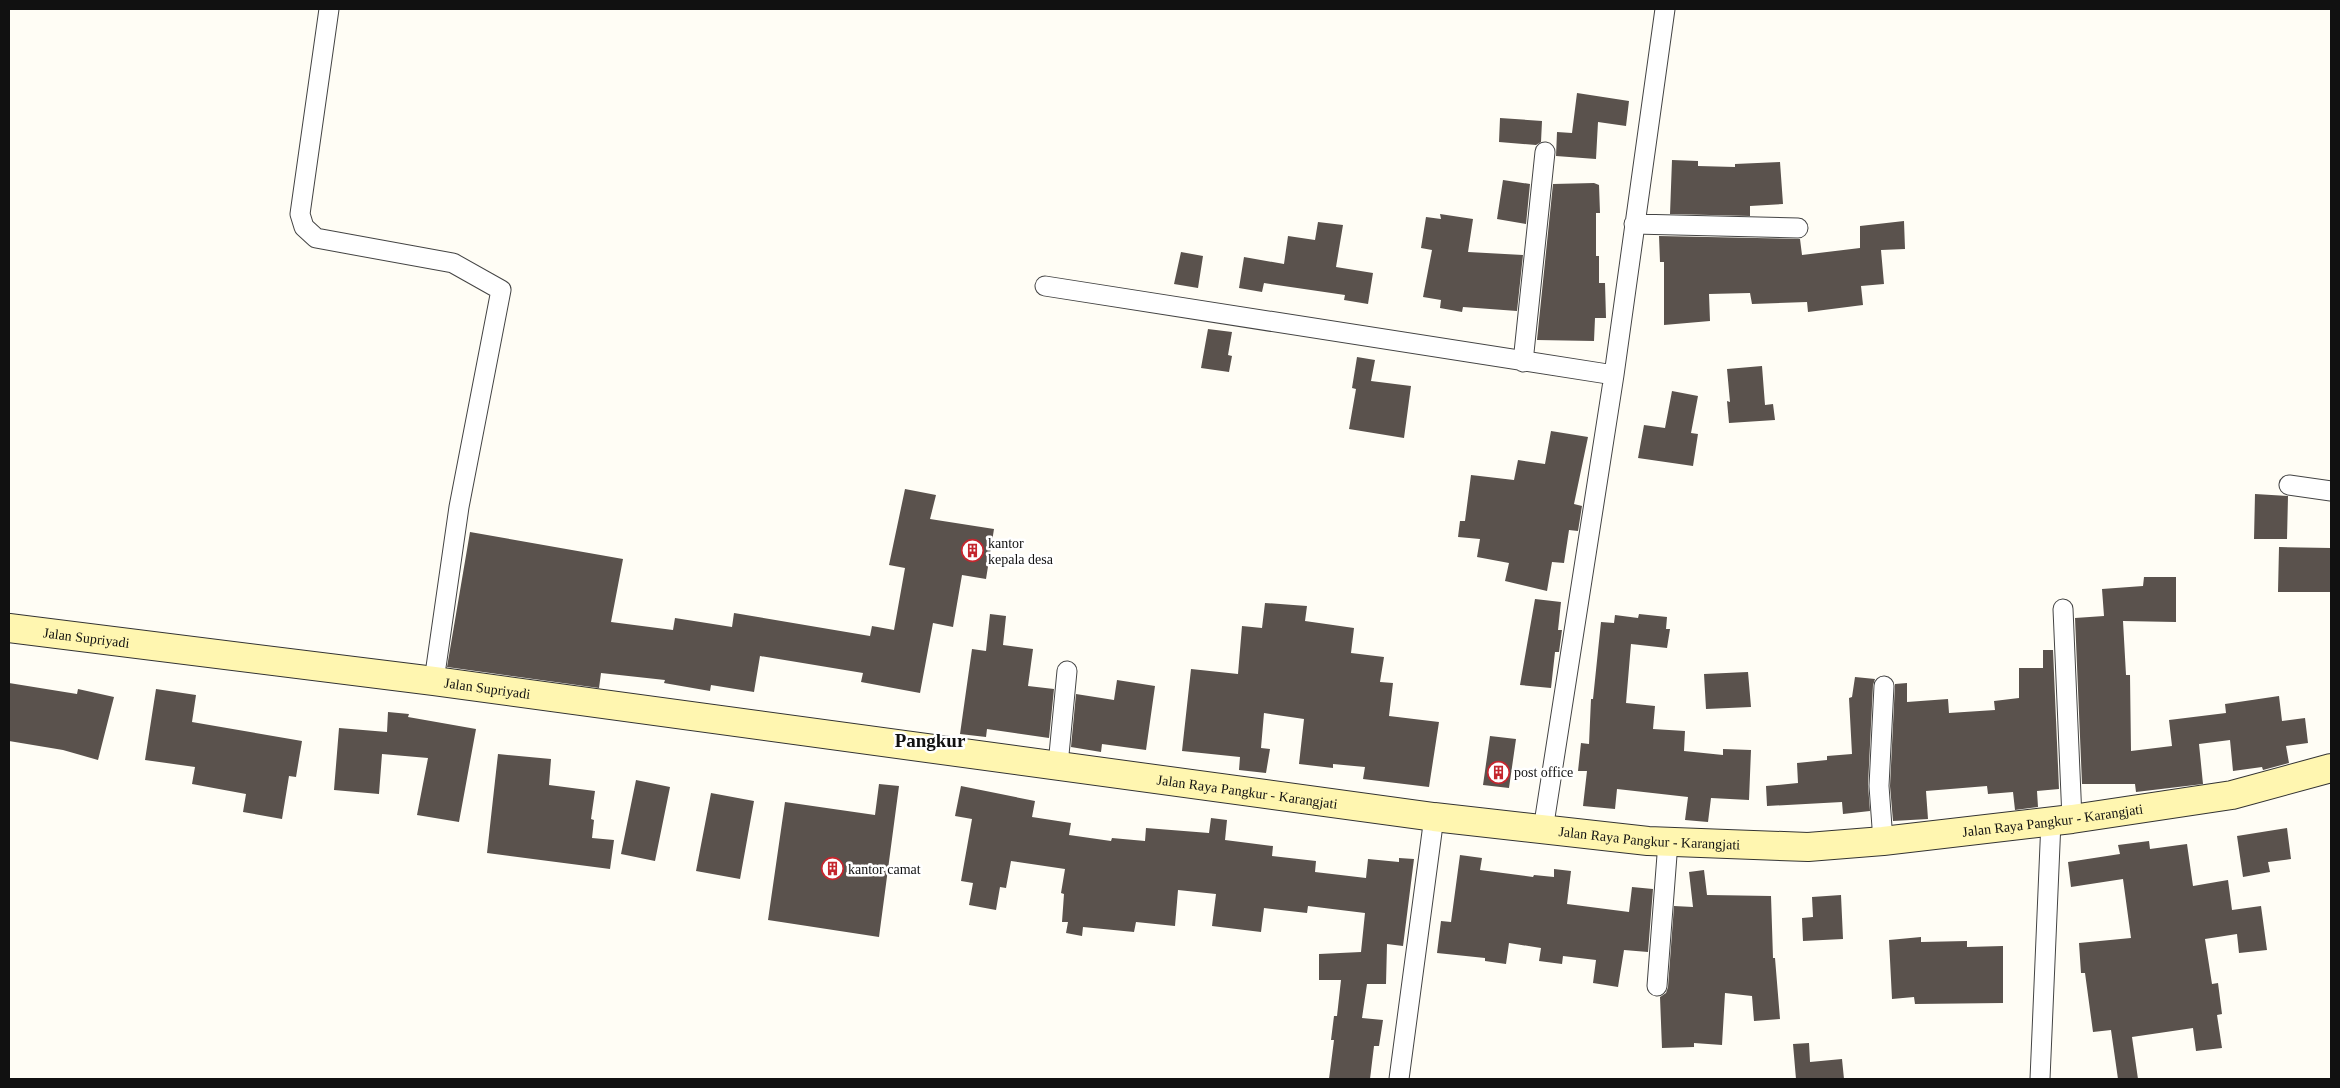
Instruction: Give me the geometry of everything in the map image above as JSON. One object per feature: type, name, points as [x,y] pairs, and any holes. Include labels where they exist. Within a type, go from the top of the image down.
[{"type":"main road","name":"Jalan Supriyadi","points":[[9,628],[434,681],[966,753]]},
{"type":"main road","name":"Jalan Raya Pangkur - Karangjati","points":[[966,753],[1543,830],[1668,842],[1808,847],[1883,841],[2061,820],[2232,795],[2331,768]]},
{"type":"street","points":[[329,9],[300,214],[304,227],[316,238],[453,263],[501,290],[459,507],[434,681]]},
{"type":"street","points":[[1543,830],[1614,375],[1666,9]]},
{"type":"street","points":[[1523,362],[1545,152]]},
{"type":"street","points":[[1634,224],[1798,228]]},
{"type":"street","points":[[1045,286],[1614,375]]},
{"type":"street","points":[[2289,485],[2331,491]]},
{"type":"street","points":[[2040,1079],[2061,820],[2063,609]]},
{"type":"street","points":[[1058,765],[1067,671]]},
{"type":"street","points":[[1883,841],[1879,786],[1884,686]]},
{"type":"street","points":[[1399,1079],[1434,816]]},
{"type":"street","points":[[1657,986],[1668,842]]},
{"type":"building","points":[[1577,93],[1629,101],[1626,126],[1598,122],[1596,159],[1556,156],[1557,132],[1572,133]]},
{"type":"building","points":[[1500,118],[1542,121],[1541,142],[1536,145],[1499,142]]},
{"type":"building","points":[[1672,160],[1698,161],[1698,166],[1735,167],[1735,164],[1780,162],[1783,204],[1750,206],[1750,216],[1670,214]]},
{"type":"building","points":[[1503,180],[1530,184],[1526,224],[1497,219]]},
{"type":"building","points":[[1594,183],[1599,185],[1600,213],[1596,213],[1596,256],[1599,256],[1599,283],[1605,283],[1606,318],[1595,318],[1594,341],[1537,340],[1553,184]]},
{"type":"building","points":[[1440,214],[1473,219],[1468,252],[1523,255],[1517,311],[1463,307],[1462,312],[1440,308],[1441,300],[1423,297],[1432,250],[1421,248],[1426,217],[1441,219]]},
{"type":"building","points":[[1904,221],[1905,249],[1881,250],[1884,284],[1861,286],[1863,305],[1808,312],[1807,302],[1752,304],[1750,293],[1709,294],[1710,321],[1664,325],[1664,262],[1660,262],[1659,236],[1800,239],[1802,255],[1860,248],[1860,226]]},
{"type":"building","points":[[1318,222],[1343,225],[1336,267],[1373,273],[1368,304],[1344,300],[1345,295],[1264,283],[1262,292],[1239,288],[1244,257],[1284,264],[1288,236],[1315,240]]},
{"type":"building","points":[[1181,252],[1203,256],[1198,288],[1174,284]]},
{"type":"building","points":[[1208,329],[1232,332],[1228,355],[1232,356],[1229,372],[1201,368]]},
{"type":"building","points":[[1357,357],[1375,360],[1371,381],[1411,386],[1404,438],[1349,429],[1356,389],[1352,388]]},
{"type":"building","points":[[1762,366],[1765,405],[1773,404],[1775,420],[1729,423],[1727,401],[1730,402],[1727,369]]},
{"type":"building","points":[[1672,391],[1698,396],[1691,433],[1698,434],[1693,466],[1638,458],[1644,425],[1665,428]]},
{"type":"building","points":[[1551,431],[1588,437],[1574,504],[1582,506],[1578,531],[1569,530],[1564,563],[1552,562],[1547,591],[1505,581],[1509,563],[1477,557],[1480,539],[1458,537],[1460,521],[1465,521],[1471,475],[1514,480],[1518,460],[1545,464]]},
{"type":"building","points":[[905,489],[936,495],[930,519],[994,529],[986,579],[962,575],[953,627],[933,623],[920,693],[861,682],[863,673],[760,656],[754,692],[711,685],[710,691],[664,683],[665,680],[601,673],[599,688],[447,667],[470,532],[623,559],[611,622],[673,630],[675,618],[732,627],[734,613],[870,636],[872,626],[894,630],[905,568],[889,565]]},
{"type":"building","points":[[2255,494],[2288,496],[2287,539],[2254,539]]},
{"type":"building","points":[[2279,547],[2331,548],[2331,592],[2278,592]]},
{"type":"building","points":[[2144,577],[2176,577],[2176,622],[2123,621],[2126,675],[2130,675],[2131,751],[2172,746],[2169,720],[2226,713],[2225,704],[2279,696],[2282,721],[2305,718],[2308,743],[2286,746],[2289,763],[2263,770],[2262,767],[2233,771],[2230,740],[2199,744],[2203,784],[2136,792],[2135,784],[2082,784],[2075,618],[2104,616],[2102,589],[2143,586]]},
{"type":"building","points":[[1535,599],[1561,602],[1558,630],[1562,630],[1559,652],[1555,652],[1551,688],[1520,685]]},
{"type":"building","points":[[1265,603],[1307,606],[1305,621],[1354,628],[1351,653],[1384,657],[1380,682],[1393,683],[1389,716],[1439,722],[1429,787],[1363,779],[1365,767],[1333,764],[1333,768],[1299,764],[1304,719],[1264,713],[1261,748],[1270,749],[1266,773],[1239,770],[1240,757],[1182,751],[1191,669],[1238,674],[1242,626],[1262,628]]},
{"type":"building","points":[[990,614],[1006,616],[1003,645],[1033,649],[1028,686],[1054,689],[1049,738],[987,729],[986,737],[960,734],[972,649],[986,651]]},
{"type":"building","points":[[1639,614],[1667,617],[1666,629],[1670,629],[1667,648],[1631,644],[1626,703],[1655,706],[1653,729],[1685,731],[1684,751],[1723,755],[1723,749],[1751,750],[1749,800],[1711,798],[1708,822],[1685,820],[1688,797],[1617,789],[1615,809],[1583,806],[1587,771],[1578,771],[1581,743],[1589,744],[1591,699],[1593,699],[1601,622],[1614,623],[1615,615],[1638,618]]},
{"type":"building","points":[[2043,650],[2053,650],[2059,789],[2037,791],[2038,807],[2015,810],[2013,792],[1988,794],[1987,786],[1926,791],[1928,819],[1893,821],[1890,786],[1895,684],[1907,683],[1907,702],[1948,699],[1949,713],[1995,710],[1994,701],[2019,698],[2019,668],[2043,668]]},
{"type":"building","points":[[1748,672],[1751,707],[1706,709],[1704,674]]},
{"type":"building","points":[[1855,677],[1875,679],[1873,685],[1868,785],[1870,811],[1843,814],[1842,802],[1767,806],[1766,786],[1798,783],[1797,763],[1827,760],[1827,756],[1852,754],[1849,698],[1852,697]]},
{"type":"building","points":[[1117,680],[1155,686],[1146,750],[1102,744],[1101,752],[1071,747],[1076,694],[1114,700]]},
{"type":"building","points":[[9,683],[77,694],[78,689],[114,697],[98,760],[63,750],[9,741]]},
{"type":"building","points":[[156,689],[196,695],[192,722],[302,741],[296,777],[289,776],[282,819],[243,812],[246,794],[192,784],[195,767],[145,760]]},
{"type":"building","points":[[388,712],[409,714],[408,717],[476,729],[459,822],[417,815],[428,758],[382,754],[379,794],[334,790],[339,728],[387,732]]},
{"type":"building","points":[[1490,736],[1516,739],[1509,788],[1483,785]]},
{"type":"building","points":[[498,754],[551,759],[549,785],[595,791],[591,819],[594,820],[592,838],[614,840],[610,869],[487,853]]},
{"type":"building","points":[[636,780],[670,787],[655,861],[621,854]]},
{"type":"building","name":"kantor camat","points":[[879,784],[899,786],[879,937],[768,920],[785,802],[875,815]]},
{"type":"building","points":[[961,786],[1035,801],[1032,817],[1071,823],[1069,835],[1111,841],[1112,838],[1145,841],[1146,828],[1209,833],[1211,818],[1227,820],[1225,840],[1273,846],[1272,856],[1316,861],[1315,872],[1366,878],[1368,859],[1399,862],[1399,858],[1414,859],[1403,946],[1387,944],[1386,984],[1367,984],[1362,1018],[1383,1020],[1379,1046],[1374,1046],[1370,1079],[1329,1079],[1334,1040],[1331,1040],[1334,1016],[1337,1016],[1341,980],[1319,980],[1319,954],[1361,952],[1365,913],[1308,906],[1307,913],[1264,908],[1261,932],[1212,926],[1216,894],[1178,890],[1175,926],[1136,922],[1134,932],[1083,927],[1082,936],[1066,933],[1068,922],[1062,922],[1064,894],[1061,893],[1065,869],[1011,861],[1006,888],[1000,887],[996,910],[969,905],[973,883],[961,881],[972,819],[955,816]]},
{"type":"building","points":[[711,793],[754,801],[740,879],[696,871]]},
{"type":"building","points":[[2287,828],[2291,859],[2268,862],[2270,872],[2243,877],[2237,836]]},
{"type":"building","points":[[2149,841],[2150,849],[2187,844],[2193,886],[2228,880],[2232,910],[2261,906],[2267,950],[2239,953],[2237,934],[2205,939],[2212,984],[2218,983],[2222,1014],[2217,1015],[2222,1048],[2196,1051],[2193,1028],[2132,1037],[2138,1079],[2118,1079],[2111,1030],[2093,1032],[2085,973],[2081,973],[2079,943],[2131,938],[2123,879],[2071,887],[2068,862],[2120,854],[2118,845]]},
{"type":"building","points":[[1460,855],[1482,858],[1480,870],[1533,877],[1534,875],[1554,877],[1554,869],[1571,871],[1567,904],[1629,912],[1632,887],[1653,889],[1648,952],[1624,950],[1618,987],[1593,983],[1596,960],[1563,956],[1562,964],[1539,961],[1541,948],[1509,943],[1506,964],[1485,961],[1485,958],[1437,953],[1441,921],[1451,922]]},
{"type":"building","points":[[1704,870],[1707,895],[1771,896],[1773,958],[1775,958],[1780,1019],[1754,1021],[1752,996],[1725,993],[1722,1045],[1694,1043],[1694,1047],[1662,1048],[1660,997],[1666,993],[1668,987],[1674,906],[1693,907],[1689,872]]},
{"type":"building","points":[[1841,895],[1843,939],[1803,941],[1802,918],[1813,917],[1812,897]]},
{"type":"building","points":[[1921,937],[1921,942],[1967,941],[1967,947],[2003,946],[2003,1003],[1915,1004],[1914,997],[1892,999],[1889,940]]},
{"type":"building","points":[[1809,1043],[1810,1062],[1842,1059],[1844,1079],[1796,1079],[1793,1044]]},
{"type":"place","name":"kantor kepala desa","points":[[972,551]]},
{"type":"place","name":"post office","points":[[1498,772]]},
{"type":"place","name":"kantor camat","points":[[832,869]]},
{"type":"district","name":"Pangkur","points":[[930,740]]}]
